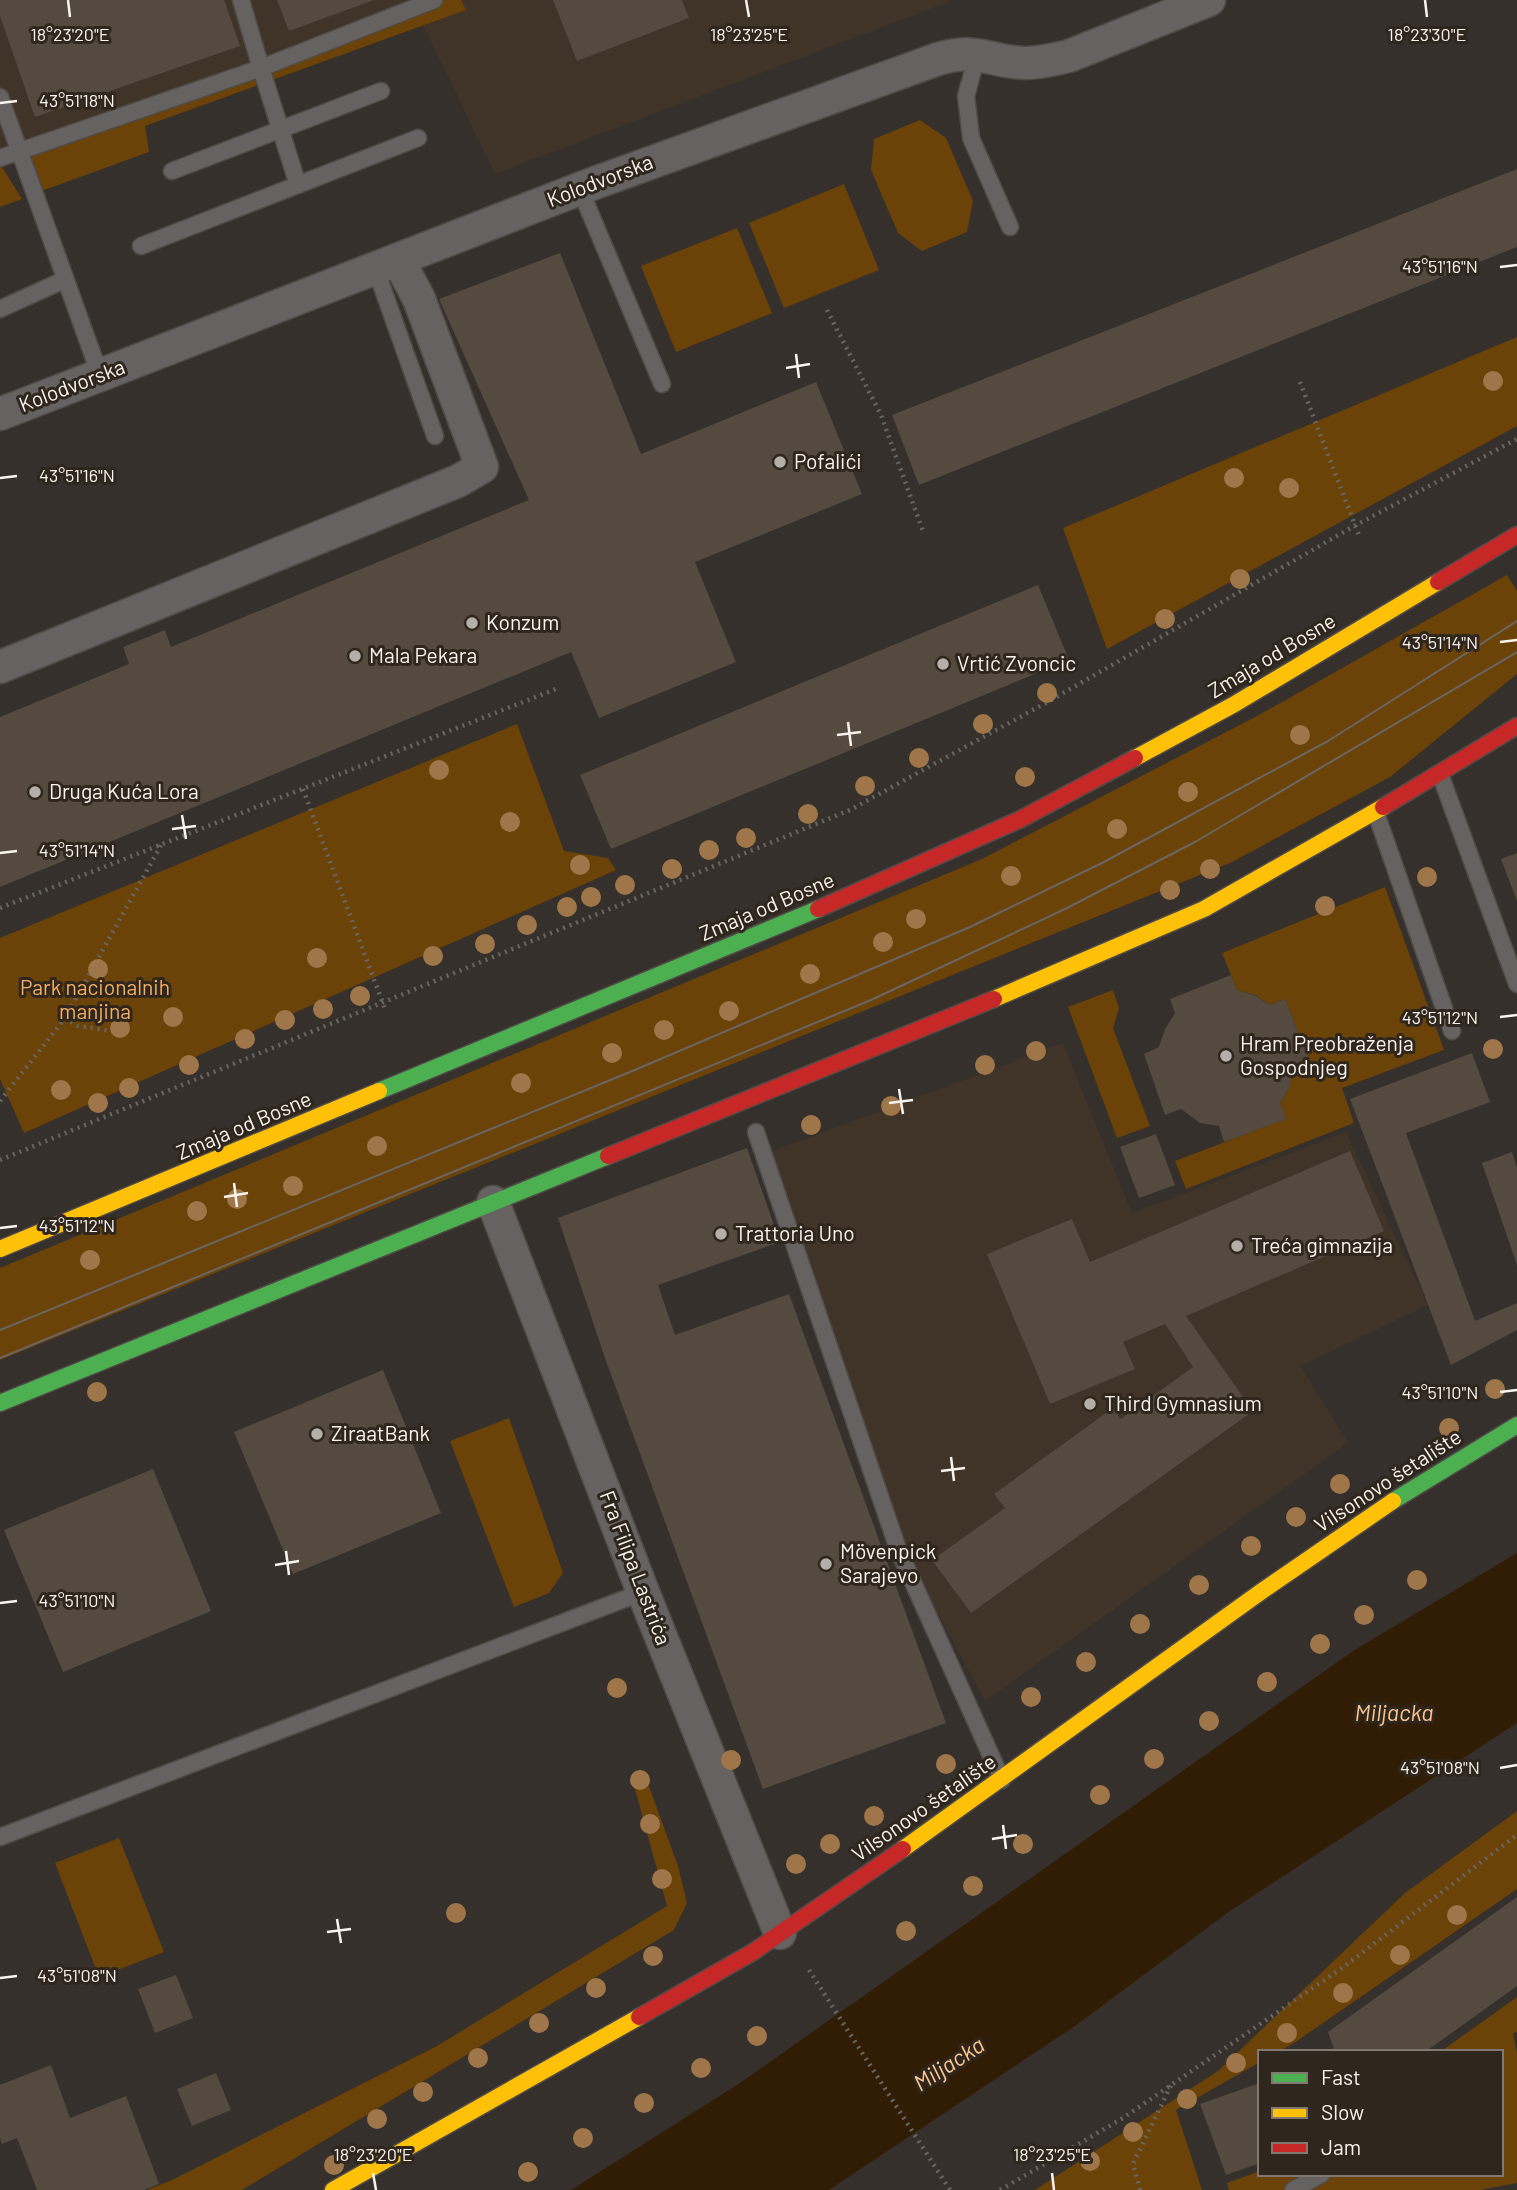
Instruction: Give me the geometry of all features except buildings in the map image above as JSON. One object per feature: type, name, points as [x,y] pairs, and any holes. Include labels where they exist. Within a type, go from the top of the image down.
[{"type":"main road","name":"Zmaja od Bosne","points":[[0,1249],[808,913],[1021,819],[1233,705],[1517,535]]},
{"type":"main road","points":[[0,1403],[1101,956],[1204,909],[1376,813],[1517,726]]},
{"type":"main road","name":"Vilsonovo šetalište","points":[[333,2190],[742,1958],[1002,1780],[1262,1591],[1430,1476],[1517,1425]]},
{"type":"street","name":"Kolodvorska","points":[[0,414],[580,189],[938,59],[978,53],[1024,63],[1047,61],[1069,56],[1209,0]]},
{"type":"street","points":[[0,667],[446,487],[482,467],[418,299],[387,266]]},
{"type":"street","name":"Fra Filipa Lastrića","points":[[493,1202],[643,1592],[780,1933]]},
{"type":"lane","points":[[241,0],[298,185]]},
{"type":"lane","points":[[0,158],[261,68],[434,0]]},
{"type":"lane","points":[[978,53],[965,96],[971,138],[1010,227]]},
{"type":"lane","points":[[172,171],[382,91]]},
{"type":"lane","points":[[0,97],[100,375]]},
{"type":"lane","points":[[141,246],[418,138]]},
{"type":"lane","points":[[580,189],[662,384]]},
{"type":"lane","points":[[387,266],[435,436]]},
{"type":"lane","points":[[0,310],[64,280]]},
{"type":"lane","points":[[1440,774],[1517,984]]},
{"type":"lane","points":[[1376,813],[1452,1031]]},
{"type":"lane","points":[[755,1132],[898,1549],[1002,1780]]},
{"type":"lane","points":[[0,1837],[643,1592]]},
{"type":"lane","points":[[1293,2190],[1318,2176]]},
{"type":"path","points":[[827,310],[881,415],[924,534]]},
{"type":"path","points":[[1300,382],[1360,538]]},
{"type":"path","points":[[0,1160],[850,810],[1051,700],[1356,526],[1517,439]]},
{"type":"path","points":[[0,908],[556,689]]},
{"type":"path","points":[[303,789],[385,1009]]},
{"type":"path","points":[[0,1101],[65,1018],[162,844]]},
{"type":"path","points":[[65,1018],[78,1026],[112,1031]]},
{"type":"path","points":[[1000,2190],[1123,2118],[1342,1968],[1517,1835]]},
{"type":"path","points":[[809,1970],[950,2190]]},
{"type":"path","points":[[1140,2190],[1133,2164],[1171,2085]]},
{"type":"shaded area","points":[[0,0],[954,0],[495,174],[423,25],[145,126],[149,152],[10,148],[0,151]]},
{"type":"shaded area","name":"Third Gymnasium","points":[[1063,1043],[1132,1213],[1346,1132],[1428,1305],[1301,1366],[1348,1443],[985,1701],[911,1563],[770,1152]]},
{"type":"green space","points":[[433,0],[461,0],[466,10],[145,126],[149,152],[33,194],[9,148]]},
{"type":"green space","points":[[920,120],[946,138],[973,201],[967,232],[922,251],[898,233],[871,170],[874,139]]},
{"type":"green space","points":[[0,164],[22,199],[0,207]]},
{"type":"green space","points":[[844,184],[879,270],[784,308],[749,223]]},
{"type":"green space","points":[[737,228],[772,313],[676,352],[641,266]]},
{"type":"green space","points":[[1517,337],[1517,426],[1107,649],[1063,528]]},
{"type":"green space","points":[[1507,575],[1517,591],[1517,674],[1390,777],[1232,862],[0,1360],[0,1268],[982,859],[1257,716]]},
{"type":"green space","name":"Park nacionalnih manjina","points":[[517,724],[564,851],[608,858],[616,870],[24,1133],[0,1079],[0,938]]},
{"type":"green space","points":[[1385,887],[1444,1050],[1342,1088],[1354,1123],[1186,1189],[1175,1161],[1285,1119],[1280,1103],[1290,1087],[1293,1066],[1309,1059],[1285,999],[1270,1005],[1255,995],[1237,990],[1222,953]]},
{"type":"green space","points":[[1113,990],[1119,1008],[1113,1028],[1150,1126],[1117,1138],[1068,1007]]},
{"type":"green space","points":[[509,1418],[563,1573],[549,1593],[514,1607],[450,1441]]},
{"type":"green space","points":[[646,1778],[678,1866],[687,1903],[674,1930],[242,2190],[147,2190],[172,2180],[437,2046],[667,1906],[634,1785]]},
{"type":"green space","points":[[1517,1811],[1517,1889],[1297,2041],[1281,2050],[1258,2050],[1258,2063],[1176,2110],[1202,2190],[1035,2190],[1218,2071],[1405,1893]]},
{"type":"green space","points":[[119,1838],[164,1952],[99,1977],[55,1863]]},
{"type":"green space","points":[[1517,1997],[1517,2032],[1513,2033],[1517,2053],[1517,2183],[1480,2190],[1229,2190],[1227,2183],[1258,2172],[1258,2176],[1503,2176],[1503,2050],[1443,2050]]},
{"type":"water","name":"Miljacka","points":[[1517,1553],[1517,1723],[1227,1913],[1075,2026],[829,2190],[571,2190],[740,2083],[1353,1651]]},
{"type":"tram line","points":[[0,1330],[630,1072],[970,927],[1102,863],[1328,741],[1517,621]]},
{"type":"tram line","points":[[0,1358],[871,1000],[1065,909],[1195,842],[1517,652]]},
{"type":"traffic: fast","points":[[379,1091],[818,909]]},
{"type":"traffic: fast","points":[[0,1403],[608,1156]]},
{"type":"traffic: fast","points":[[1393,1501],[1517,1425]]},
{"type":"traffic: slow","points":[[1135,758],[1233,705],[1438,582]]},
{"type":"traffic: slow","points":[[994,999],[1204,909],[1383,807]]},
{"type":"traffic: slow","points":[[0,1249],[379,1091]]},
{"type":"traffic: slow","points":[[903,1849],[1262,1591],[1393,1501]]},
{"type":"traffic: slow","points":[[333,2190],[639,2017]]},
{"type":"traffic: jam","points":[[1438,582],[1517,535]]},
{"type":"traffic: jam","points":[[1383,807],[1517,726]]},
{"type":"traffic: jam","points":[[818,909],[1021,819],[1135,758]]},
{"type":"traffic: jam","points":[[608,1156],[994,999]]},
{"type":"traffic: jam","points":[[639,2017],[753,1952],[903,1849]]},
{"type":"place","name":"Pofalići","points":[[780,462]]},
{"type":"place","name":"Konzum","points":[[472,623]]},
{"type":"place","name":"Mala Pekara","points":[[355,656]]},
{"type":"place","name":"Vrtić Zvoncic","points":[[943,664]]},
{"type":"place","name":"Druga Kuća Lora","points":[[35,792]]},
{"type":"place","name":"Hram Preobraženja Gospodnjeg","points":[[1226,1056]]},
{"type":"place","name":"Trattoria Uno","points":[[721,1234]]},
{"type":"place","name":"Treća gimnazija","points":[[1237,1246]]},
{"type":"place","name":"Third Gymnasium","points":[[1090,1404]]},
{"type":"place","name":"ZiraatBank","points":[[317,1434]]},
{"type":"place","name":"Mövenpick Sarajevo","points":[[826,1564]]}]
